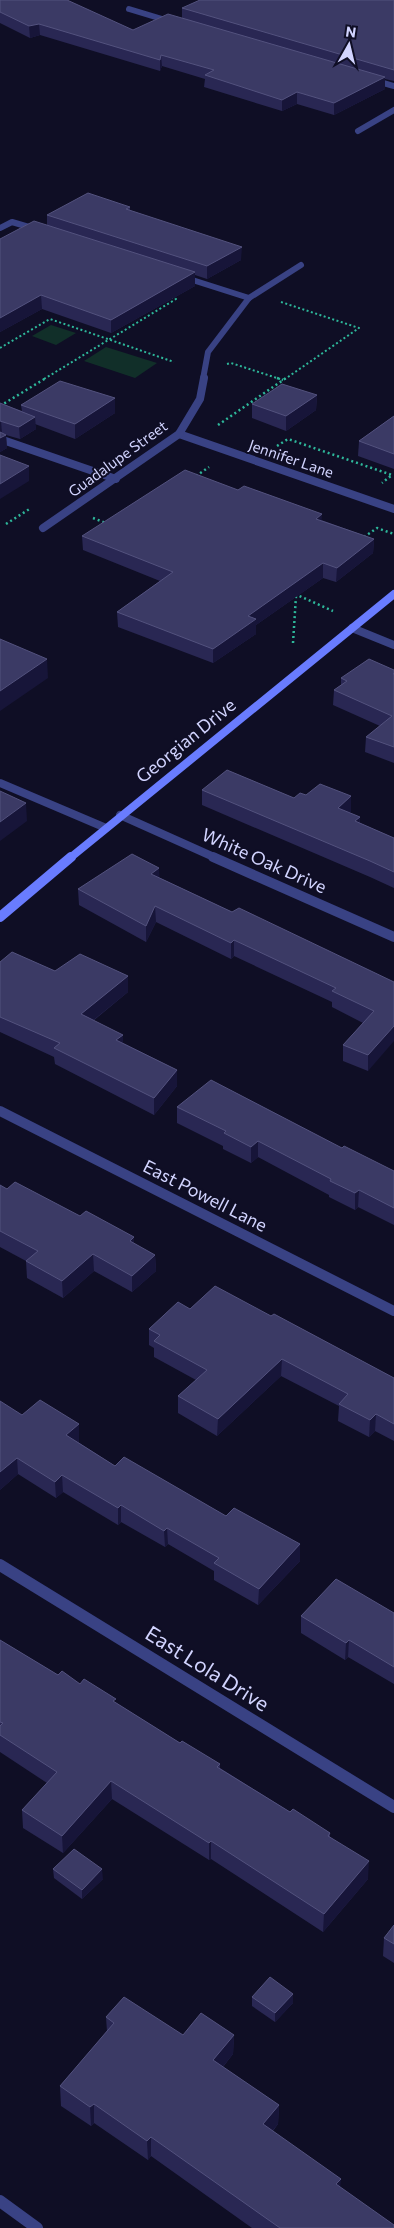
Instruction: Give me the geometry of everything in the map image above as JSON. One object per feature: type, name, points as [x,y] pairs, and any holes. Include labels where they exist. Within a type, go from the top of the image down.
[{"type":"street","points":[[129,9],[176,23]]},
{"type":"street","points":[[366,78],[394,86]]},
{"type":"street","points":[[358,131],[394,110]]},
{"type":"street","points":[[0,228],[12,222],[50,234]]},
{"type":"street","name":"Guadalupe Street","points":[[43,528],[116,479],[178,434],[200,399],[208,352],[249,298],[301,265]]},
{"type":"street","points":[[173,273],[249,298]]},
{"type":"street","name":"Jennifer Lane","points":[[178,434],[394,509]]},
{"type":"street","points":[[0,439],[116,479]]},
{"type":"street","name":"Georgian Drive","points":[[0,917],[120,815],[394,594]]},
{"type":"street","points":[[352,628],[394,644]]},
{"type":"street","points":[[0,783],[106,828]]},
{"type":"street","name":"White Oak Drive","points":[[120,815],[394,937]]},
{"type":"street","name":"East Powell Lane","points":[[0,1111],[394,1312]]},
{"type":"street","name":"East Lola Drive","points":[[0,1565],[394,1807]]},
{"type":"street","points":[[0,2201],[37,2228]]},
{"type":"path","points":[[0,406],[176,299],[166,296]]},
{"type":"path","points":[[224,430],[214,426],[359,328],[281,302],[279,298]]},
{"type":"path","points":[[0,348],[50,320],[174,362]]},
{"type":"path","points":[[226,364],[231,363],[283,380]]},
{"type":"path","points":[[275,447],[288,439],[392,475],[380,484],[387,487]]},
{"type":"path","points":[[201,464],[209,467],[196,476],[205,479]]},
{"type":"path","points":[[6,524],[37,504]]},
{"type":"path","points":[[87,516],[112,525]]},
{"type":"path","points":[[356,534],[364,537],[376,528],[394,534]]},
{"type":"path","points":[[293,586],[296,596],[293,643]]},
{"type":"path","points":[[287,592],[334,611]]},
{"type":"green space","points":[[51,325],[76,333],[56,345],[32,336]]},
{"type":"green space","points":[[106,347],[157,363],[135,378],[84,361]]},
{"type":"building","points":[[0,0],[67,0],[133,30],[168,14],[385,77],[334,103],[297,92],[282,100],[205,75],[214,70],[161,55],[160,60],[39,24],[29,26],[0,12]]},
{"type":"building","points":[[200,0],[394,0],[394,70],[182,8]]},
{"type":"building","points":[[88,193],[130,207],[126,209],[242,247],[207,266],[47,215]]},
{"type":"building","points":[[34,221],[195,272],[111,320],[41,295],[0,318],[0,239]]},
{"type":"building","points":[[60,381],[115,398],[75,424],[21,405]]},
{"type":"building","points":[[282,384],[317,395],[286,416],[252,404]]},
{"type":"building","points":[[0,403],[35,417],[19,427],[0,421]]},
{"type":"building","points":[[394,416],[394,454],[359,441]]},
{"type":"building","points":[[0,432],[6,435],[0,438]]},
{"type":"building","points":[[0,455],[29,466],[0,484]]},
{"type":"building","points":[[185,470],[238,490],[244,486],[322,514],[316,519],[374,539],[337,568],[323,563],[248,616],[256,619],[213,649],[117,612],[173,572],[82,536]]},
{"type":"building","points":[[0,639],[47,659],[0,691]]},
{"type":"building","points":[[369,659],[394,670],[394,747],[366,737],[392,716],[334,690],[347,681],[341,678]]},
{"type":"building","points":[[227,770],[294,798],[300,793],[306,795],[320,784],[351,796],[338,808],[360,817],[355,821],[394,838],[394,872],[202,790]]},
{"type":"building","points":[[0,791],[26,803],[0,822]]},
{"type":"building","points":[[132,854],[159,868],[151,874],[232,912],[239,908],[394,982],[394,1026],[368,1055],[343,1045],[374,1011],[332,991],[336,988],[234,940],[231,943],[155,906],[146,926],[78,889]]},
{"type":"building","points":[[12,952],[55,971],[80,954],[128,976],[81,1014],[123,1035],[116,1040],[177,1070],[154,1098],[54,1048],[60,1043],[0,1017],[0,962]]},
{"type":"building","points":[[211,1080],[342,1148],[344,1146],[394,1171],[394,1208],[359,1190],[355,1193],[330,1181],[331,1179],[258,1141],[251,1147],[224,1133],[226,1131],[177,1107]]},
{"type":"building","points":[[15,1182],[80,1216],[86,1211],[134,1237],[130,1241],[155,1255],[132,1276],[93,1254],[62,1281],[26,1261],[38,1251],[0,1231],[0,1185],[7,1189]]},
{"type":"building","points":[[215,1286],[271,1316],[274,1314],[394,1378],[394,1424],[376,1414],[370,1420],[339,1404],[348,1394],[282,1359],[218,1419],[178,1396],[207,1370],[154,1341],[160,1335],[149,1329],[178,1302],[190,1309]]},
{"type":"building","points":[[40,1400],[79,1424],[66,1435],[115,1466],[124,1457],[226,1516],[234,1508],[300,1544],[259,1589],[214,1563],[219,1558],[167,1528],[164,1531],[121,1505],[118,1508],[62,1475],[55,1482],[17,1458],[0,1472],[0,1401],[22,1415]]},
{"type":"building","points":[[336,1579],[394,1613],[394,1667],[349,1640],[346,1643],[301,1616]]},
{"type":"building","points":[[0,1640],[58,1675],[62,1671],[80,1684],[84,1679],[116,1699],[113,1701],[180,1743],[182,1741],[220,1764],[217,1767],[290,1812],[293,1809],[330,1833],[328,1836],[369,1861],[324,1914],[211,1841],[209,1843],[111,1781],[62,1836],[22,1810],[57,1772],[0,1735],[0,1726],[3,1723],[0,1722]]},
{"type":"building","points":[[74,1849],[102,1869],[82,1890],[53,1869]]},
{"type":"building","points":[[394,1925],[394,1944],[384,1938]]},
{"type":"building","points":[[270,1977],[293,1994],[275,2013],[252,1997]]},
{"type":"building","points":[[124,1997],[183,2035],[201,2013],[234,2035],[213,2060],[279,2105],[263,2124],[341,2179],[336,2184],[394,2225],[394,2228],[280,2228],[151,2137],[147,2141],[94,2104],[90,2107],[60,2086],[114,2023],[106,2017]]}]
